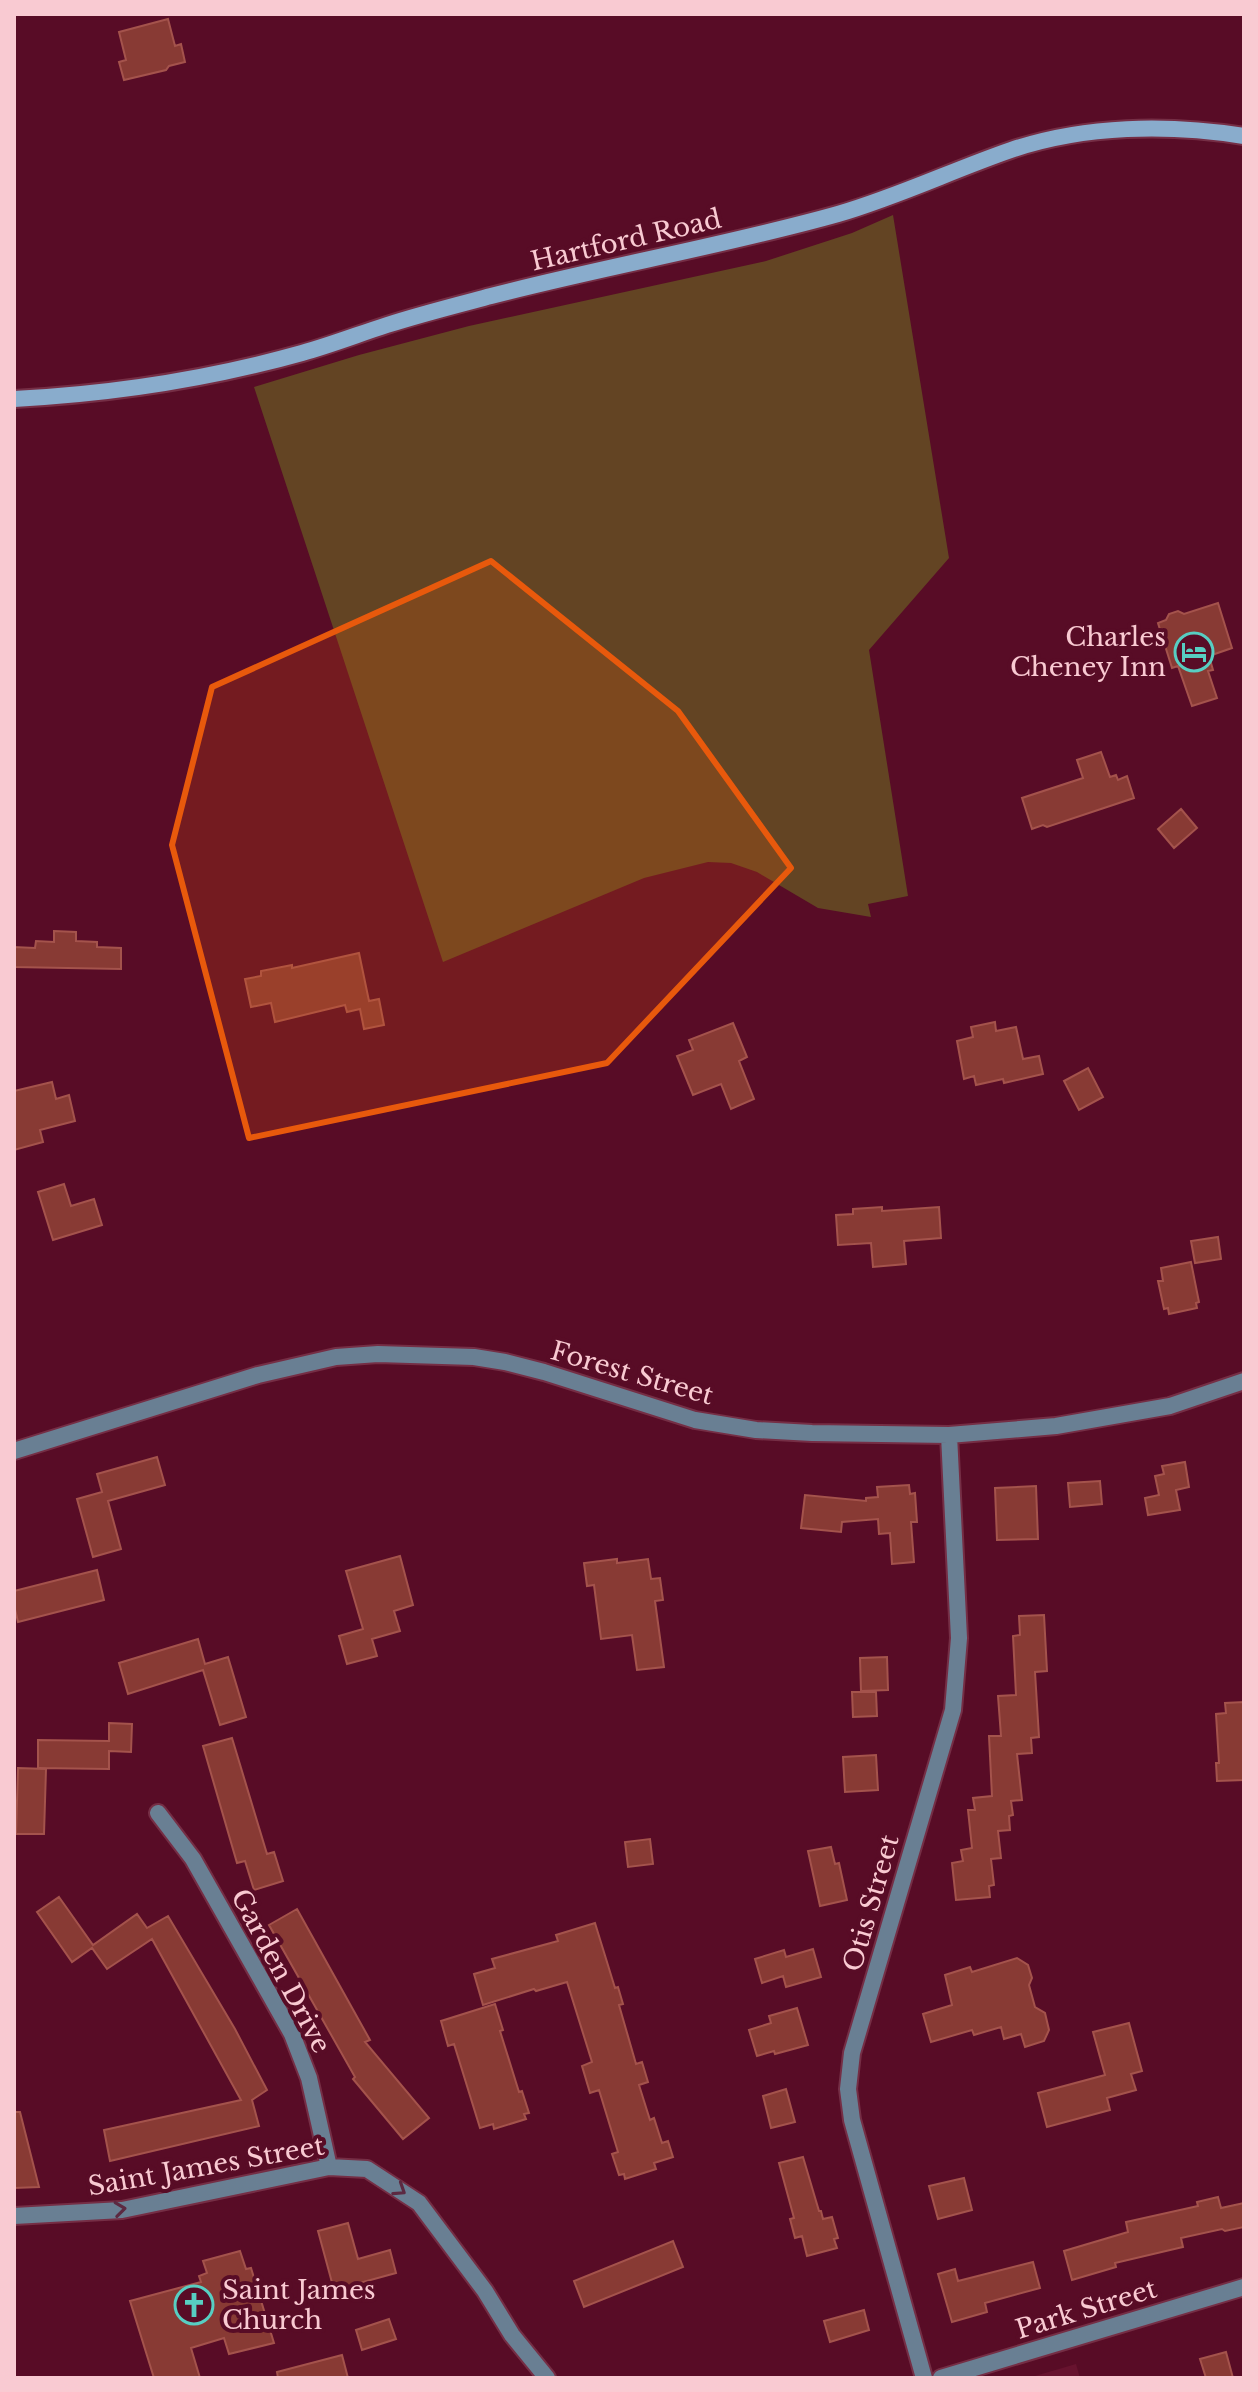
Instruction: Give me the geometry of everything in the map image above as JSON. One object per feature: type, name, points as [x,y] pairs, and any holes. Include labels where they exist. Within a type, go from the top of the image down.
[{"type":"main road","name":"Hartford Road","points":[[14,399],[131,388],[215,374],[303,353],[390,324],[508,292],[751,237],[842,213],[1013,150],[1058,138],[1134,129],[1244,136]]},
{"type":"street","name":"Forest Street","points":[[14,1451],[258,1375],[336,1357],[378,1354],[474,1357],[505,1362],[695,1420],[756,1430],[949,1435],[1056,1426],[1170,1406],[1244,1381]]},
{"type":"street","name":"Otis Street","points":[[924,2378],[852,2120],[848,2089],[852,2053],[953,1710],[959,1638],[949,1435]]},
{"type":"street","name":"Garden Drive","points":[[158,1813],[193,1859],[292,2034],[309,2078],[329,2167]]},
{"type":"street","name":"Saint James Street","points":[[14,2216],[122,2210],[329,2167],[367,2169],[419,2203],[485,2291],[512,2335],[547,2378]]},
{"type":"street","name":"Park Street","points":[[941,2378],[1244,2287]]},
{"type":"highlighted area","points":[[491,561],[678,711],[791,868],[607,1063],[249,1138],[172,845],[212,687]]},
{"type":"shaded area","points":[[893,215],[949,558],[869,650],[908,896],[868,904],[871,917],[818,908],[757,872],[731,863],[708,862],[644,878],[443,962],[254,387],[469,326],[766,261],[852,233]]},
{"type":"shaded area","points":[[1076,2364],[1080,2378],[1028,2378]]},
{"type":"building","points":[[168,19],[175,46],[181,44],[185,62],[124,80],[119,62],[126,60],[119,32]]},
{"type":"building","name":"Charles Cheney Inn","points":[[1218,603],[1232,648],[1209,656],[1213,670],[1208,671],[1217,698],[1192,706],[1178,666],[1172,668],[1158,623],[1178,611],[1184,614]]},
{"type":"building","points":[[1101,752],[1110,777],[1116,775],[1118,780],[1127,776],[1134,798],[1047,827],[1043,825],[1032,829],[1022,798],[1083,778],[1077,760]]},
{"type":"building","points":[[1181,809],[1197,828],[1174,848],[1158,829]]},
{"type":"building","points":[[54,931],[76,932],[76,941],[97,942],[97,947],[121,948],[121,969],[14,967],[14,947],[35,948],[36,941],[54,942]]},
{"type":"building","points":[[359,953],[369,1001],[379,999],[384,1025],[364,1029],[360,1009],[347,1012],[345,1005],[275,1022],[271,1003],[251,1007],[245,979],[261,976],[261,971],[292,965],[292,968]]},
{"type":"building","points":[[995,1022],[996,1031],[1016,1027],[1023,1059],[1039,1056],[1043,1074],[1004,1083],[1003,1079],[976,1085],[974,1076],[964,1079],[957,1041],[973,1037],[971,1027]]},
{"type":"building","points":[[733,1023],[747,1057],[739,1061],[754,1099],[731,1109],[721,1084],[693,1095],[677,1056],[693,1050],[689,1040]]},
{"type":"building","points":[[1088,1068],[1103,1097],[1079,1110],[1064,1081]]},
{"type":"building","points":[[52,1082],[56,1099],[69,1095],[75,1121],[40,1130],[43,1142],[14,1150],[14,1091]]},
{"type":"building","points":[[64,1184],[71,1206],[94,1199],[102,1225],[53,1240],[38,1192]]},
{"type":"building","points":[[882,1207],[882,1211],[939,1207],[941,1238],[904,1241],[906,1264],[873,1267],[871,1243],[838,1245],[836,1215],[853,1214],[853,1209]]},
{"type":"building","points":[[1218,1237],[1221,1259],[1195,1263],[1191,1241]]},
{"type":"building","points":[[1191,1262],[1199,1302],[1196,1303],[1197,1308],[1169,1314],[1168,1308],[1164,1309],[1158,1281],[1163,1281],[1161,1268]]},
{"type":"building","points":[[157,1457],[165,1485],[108,1501],[121,1549],[93,1557],[77,1499],[102,1492],[97,1474]]},
{"type":"building","points":[[1185,1462],[1189,1487],[1176,1490],[1180,1510],[1148,1515],[1145,1498],[1159,1495],[1155,1476],[1164,1474],[1162,1466]]},
{"type":"building","points":[[1100,1481],[1102,1504],[1070,1507],[1068,1483]]},
{"type":"building","points":[[909,1485],[910,1494],[915,1493],[917,1522],[911,1522],[914,1562],[892,1564],[890,1533],[879,1534],[878,1519],[842,1522],[841,1532],[801,1528],[805,1495],[866,1501],[866,1498],[878,1497],[877,1487]]},
{"type":"building","points":[[1036,1486],[1038,1539],[997,1540],[995,1488]]},
{"type":"building","points":[[400,1556],[413,1605],[394,1611],[400,1631],[372,1639],[377,1656],[347,1664],[339,1636],[363,1629],[346,1571]]},
{"type":"building","points":[[617,1559],[617,1563],[648,1559],[651,1579],[660,1578],[663,1600],[655,1601],[664,1667],[637,1670],[632,1635],[601,1639],[594,1585],[587,1586],[584,1563]]},
{"type":"building","points":[[97,1570],[104,1600],[18,1622],[14,1591]]},
{"type":"building","points":[[1044,1615],[1047,1671],[1035,1672],[1039,1737],[1031,1738],[1032,1753],[1017,1754],[1022,1800],[1011,1801],[1013,1815],[1009,1816],[1010,1830],[998,1831],[1001,1858],[991,1859],[994,1885],[989,1886],[990,1897],[956,1900],[952,1863],[963,1861],[961,1850],[972,1848],[968,1810],[975,1810],[973,1798],[992,1796],[989,1736],[1001,1736],[998,1696],[1016,1695],[1013,1636],[1020,1635],[1019,1616]]},
{"type":"building","points":[[198,1639],[205,1664],[228,1657],[246,1717],[220,1725],[203,1670],[128,1694],[119,1663]]},
{"type":"building","points":[[887,1657],[888,1690],[861,1691],[860,1658]]},
{"type":"building","points":[[852,1692],[876,1692],[877,1716],[853,1717]]},
{"type":"building","points":[[1244,1702],[1244,1780],[1217,1781],[1216,1714],[1226,1713],[1225,1703]]},
{"type":"building","points":[[109,1723],[132,1724],[131,1752],[109,1751],[109,1769],[38,1768],[38,1740],[109,1741]]},
{"type":"building","points":[[232,1738],[267,1854],[274,1852],[283,1881],[254,1890],[245,1861],[237,1863],[203,1746]]},
{"type":"building","points":[[876,1755],[878,1790],[845,1792],[843,1757]]},
{"type":"building","points":[[18,1768],[46,1769],[44,1834],[16,1834]]},
{"type":"building","points":[[650,1839],[653,1864],[628,1867],[625,1842]]},
{"type":"building","points":[[831,1847],[835,1864],[839,1863],[847,1900],[820,1906],[808,1851]]},
{"type":"building","points":[[59,1897],[93,1945],[137,1914],[147,1928],[168,1916],[267,2090],[252,2100],[259,2126],[110,2161],[104,2130],[241,2100],[152,1939],[107,1969],[92,1948],[72,1962],[37,1912]]},
{"type":"building","points":[[297,1909],[370,2040],[365,2042],[429,2118],[403,2139],[353,2079],[355,2077],[269,1925]]},
{"type":"building","points":[[595,1923],[623,2004],[619,2005],[636,2064],[642,2062],[648,2082],[639,2085],[650,2120],[654,2118],[662,2143],[668,2141],[673,2157],[654,2163],[656,2169],[625,2179],[624,2174],[619,2175],[612,2154],[618,2152],[599,2090],[590,2093],[582,2066],[592,2062],[567,1982],[483,2005],[474,1974],[495,1968],[492,1959],[558,1941],[556,1935]]},
{"type":"building","points":[[813,1949],[821,1977],[786,1987],[783,1976],[762,1983],[755,1959],[784,1950],[786,1957]]},
{"type":"building","points":[[1017,1958],[1028,1965],[1035,2007],[1045,2013],[1049,2030],[1044,2041],[1025,2047],[1021,2034],[1004,2039],[1001,2027],[974,2035],[972,2030],[931,2042],[923,2014],[952,2005],[945,1975],[970,1967],[972,1972]]},
{"type":"building","points":[[495,2004],[519,2092],[522,2091],[529,2113],[524,2114],[526,2119],[494,2129],[493,2124],[480,2128],[454,2044],[448,2046],[441,2021]]},
{"type":"building","points":[[797,2008],[808,2045],[757,2056],[749,2030],[771,2023],[769,2016]]},
{"type":"building","points":[[1129,2023],[1142,2071],[1131,2074],[1136,2090],[1107,2098],[1110,2110],[1047,2127],[1038,2093],[1105,2075],[1093,2032]]},
{"type":"building","points":[[786,2089],[795,2122],[771,2128],[763,2096]]},
{"type":"building","points":[[14,2112],[20,2112],[39,2187],[14,2188]]},
{"type":"building","points":[[803,2157],[819,2211],[823,2219],[832,2217],[838,2238],[834,2239],[837,2248],[807,2256],[802,2236],[795,2238],[790,2219],[794,2218],[779,2163]]},
{"type":"building","points":[[964,2178],[972,2210],[938,2219],[929,2186]]},
{"type":"building","points":[[1218,2197],[1221,2208],[1244,2203],[1244,2227],[1181,2238],[1183,2247],[1115,2263],[1116,2267],[1072,2280],[1064,2251],[1128,2232],[1126,2222],[1198,2206],[1197,2202]]},
{"type":"building","points":[[348,2223],[358,2259],[390,2250],[396,2273],[334,2290],[318,2231]]},
{"type":"building","points":[[673,2241],[683,2267],[584,2307],[574,2281]]},
{"type":"building","name":"Saint James Church","points":[[240,2251],[246,2269],[251,2268],[274,2343],[229,2354],[224,2338],[191,2348],[200,2378],[154,2378],[130,2301],[201,2282],[199,2276],[207,2273],[203,2261]]},
{"type":"building","points":[[1033,2262],[1040,2288],[985,2303],[987,2312],[952,2322],[938,2274],[955,2269],[958,2281]]},
{"type":"building","points":[[864,2310],[869,2330],[830,2342],[824,2321]]},
{"type":"building","points":[[389,2319],[396,2339],[362,2350],[356,2330]]},
{"type":"building","points":[[1226,2352],[1233,2378],[1206,2378],[1200,2359]]},
{"type":"building","points":[[342,2355],[348,2378],[278,2378],[277,2372]]},
{"type":"place","name":"Charles Cheney Inn","points":[[1194,652]]},
{"type":"place","name":"Saint James Church","points":[[194,2305]]}]
